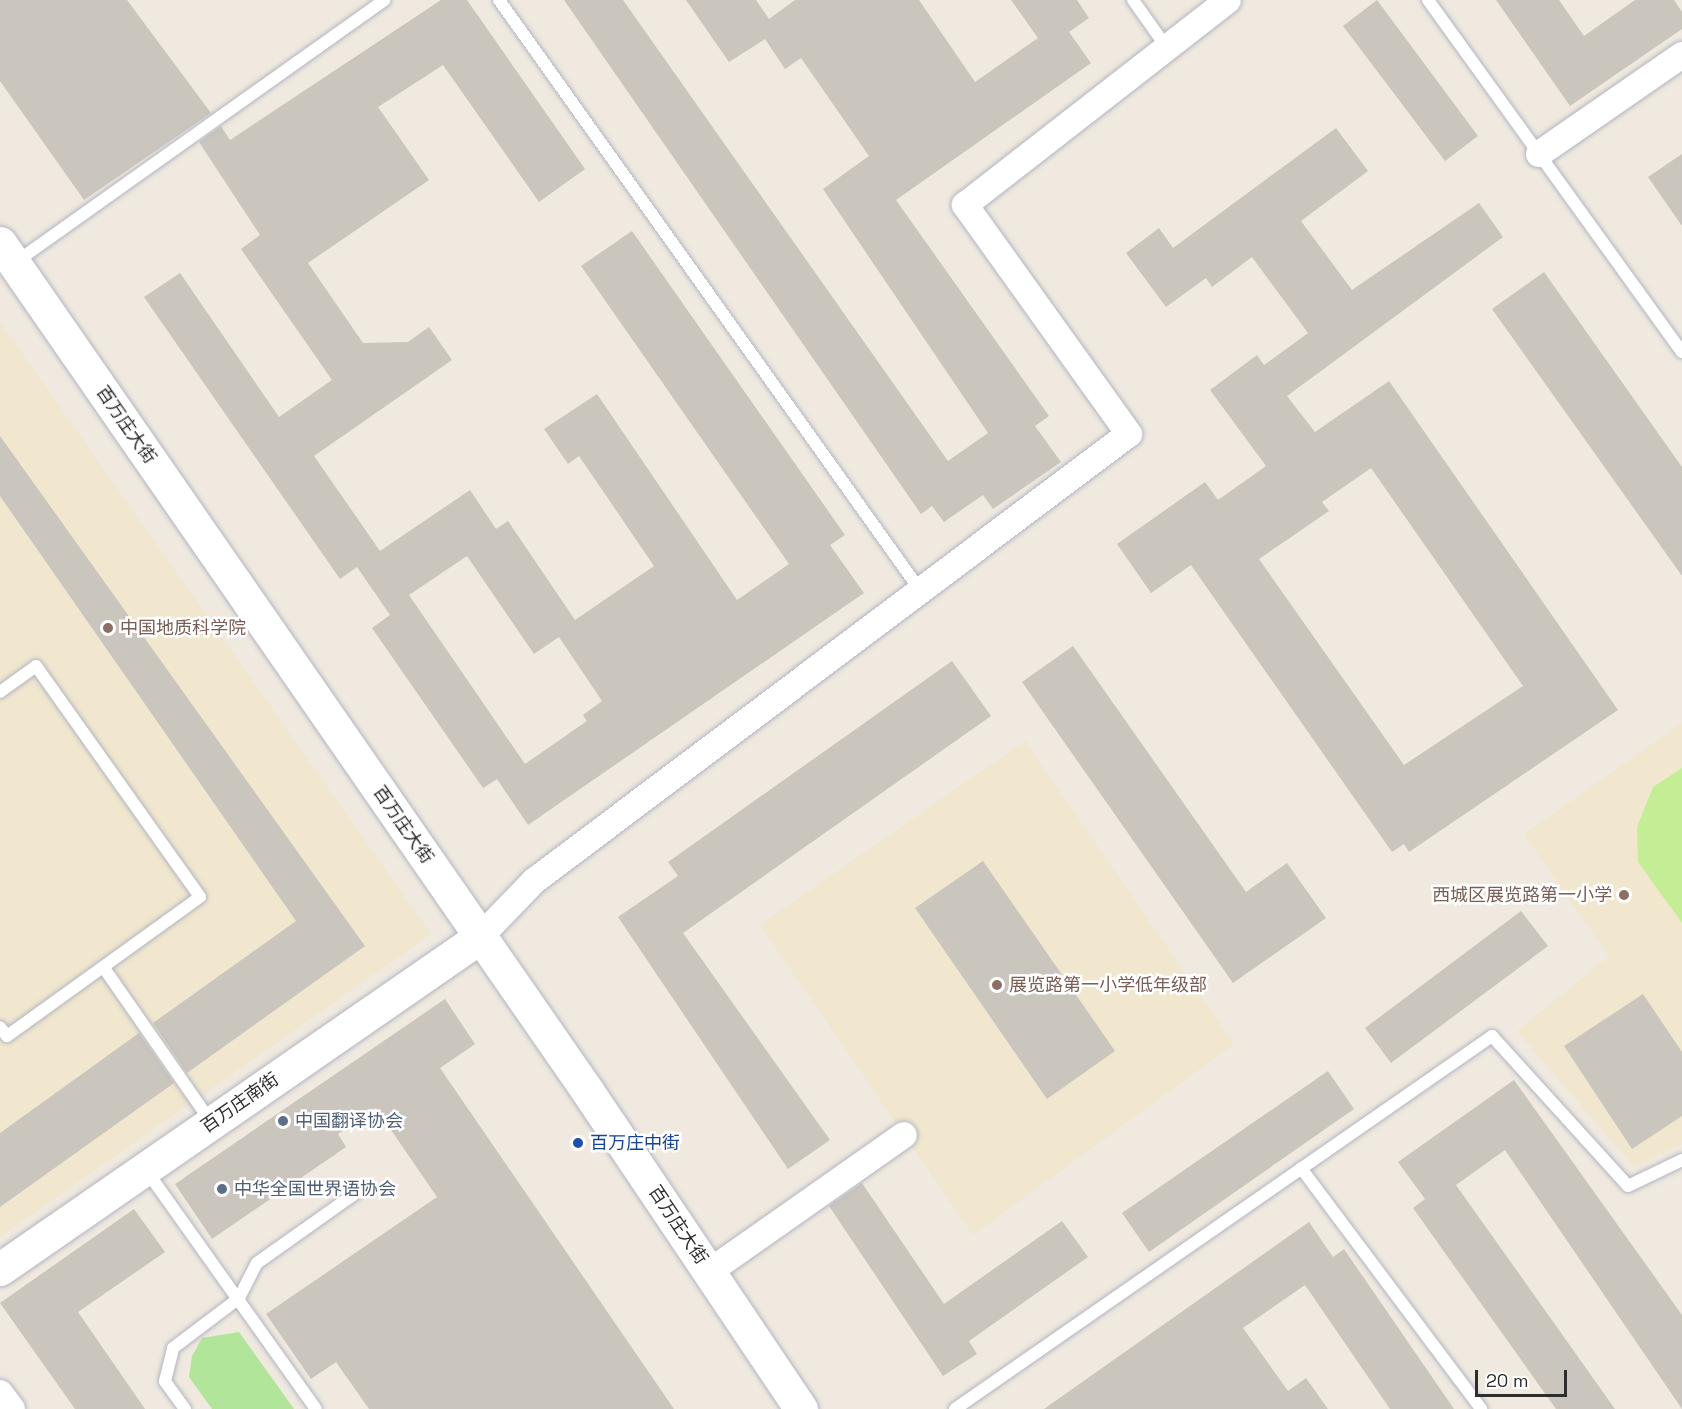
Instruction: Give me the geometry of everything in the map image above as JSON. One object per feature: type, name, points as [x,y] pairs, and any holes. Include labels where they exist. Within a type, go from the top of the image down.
[{"type":"main road","name":"百万庄大街","points":[[5,260],[480,937],[801,1409]]},
{"type":"main road","name":"百万庄南街","points":[[0,1269],[480,937]]},
{"type":"street","points":[[480,937],[534,881],[1129,434],[965,205],[1228,0]]},
{"type":"street","points":[[1539,154],[1682,55]]},
{"type":"street","points":[[709,1272],[904,1135]]},
{"type":"street","points":[[0,1393],[12,1409]]},
{"type":"lane","points":[[5,260],[384,0]]},
{"type":"lane","points":[[499,0],[920,590]]},
{"type":"lane","points":[[1133,0],[1167,48]]},
{"type":"lane","points":[[1428,0],[1682,352]]},
{"type":"lane","points":[[0,692],[36,666],[200,897],[7,1036],[0,1027]]},
{"type":"lane","points":[[104,968],[212,1123]]},
{"type":"lane","points":[[954,1409],[1492,1036],[1628,1186],[1682,1160]]},
{"type":"lane","points":[[1301,1168],[1481,1409]]},
{"type":"lane","points":[[145,1169],[316,1409]]},
{"type":"lane","points":[[185,1409],[165,1381],[173,1348],[239,1298],[256,1263],[363,1188]]},
{"type":"shaded area","name":"中国地质科学院","points":[[0,322],[431,934],[0,1237]]},
{"type":"shaded area","name":"西城区展览路第一小学","points":[[1682,723],[1682,1144],[1634,1167],[1517,1031],[1609,956],[1524,834]]},
{"type":"shaded area","name":"展览路第一小学低年级部","points":[[1025,741],[1234,1044],[973,1235],[760,925]]},
{"type":"green space","points":[[1682,768],[1682,923],[1638,862],[1637,827],[1653,787]]},
{"type":"green space","points":[[239,1332],[294,1409],[212,1409],[189,1377],[192,1356],[202,1338]]},
{"type":"building","points":[[0,0],[127,0],[211,113],[84,200],[0,81]]},
{"type":"building","points":[[441,0],[467,0],[585,169],[539,202],[443,65],[378,107],[429,180],[308,263],[363,343],[408,342],[429,327],[452,360],[314,456],[380,551],[470,490],[496,529],[508,521],[575,620],[654,566],[579,456],[568,464],[544,429],[597,394],[737,600],[789,564],[581,266],[632,231],[845,535],[830,545],[864,593],[528,825],[497,779],[483,788],[372,628],[390,615],[357,567],[340,579],[144,297],[180,273],[279,417],[332,380],[241,249],[260,235],[199,142],[221,126],[230,140]],"holes":[[[467,556],[534,654],[559,637],[602,701],[583,715],[587,721],[525,764],[409,595]]]},
{"type":"building","points":[[564,0],[623,0],[948,461],[988,433],[823,189],[869,156],[801,58],[785,69],[765,39],[729,62],[686,0],[756,0],[769,19],[795,0],[919,0],[975,82],[1038,38],[1011,0],[1077,0],[1089,18],[1069,32],[1091,63],[896,200],[1049,416],[1035,426],[1061,462],[993,509],[983,495],[944,522],[932,506],[921,514]]},
{"type":"building","points":[[1377,0],[1478,136],[1445,161],[1343,26]]},
{"type":"building","points":[[1496,0],[1559,0],[1584,36],[1635,0],[1674,0],[1682,12],[1682,29],[1570,106]]},
{"type":"building","points":[[1336,128],[1368,171],[1301,221],[1352,290],[1479,203],[1503,237],[1287,396],[1315,432],[1389,381],[1618,710],[1409,852],[1404,844],[1392,852],[1191,565],[1151,593],[1117,544],[1205,482],[1218,500],[1266,466],[1210,390],[1257,355],[1264,365],[1308,333],[1252,257],[1212,287],[1206,278],[1166,307],[1126,253],[1159,228],[1173,248]],"holes":[[[1371,468],[1523,686],[1404,765],[1259,559],[1329,511],[1322,502]]]},
{"type":"building","points":[[1682,154],[1682,226],[1648,177]]},
{"type":"building","points":[[1544,272],[1682,467],[1682,576],[1492,309]]},
{"type":"building","points":[[0,436],[365,946],[187,1073],[153,1023],[296,921],[0,496]]},
{"type":"building","points":[[1073,646],[1246,892],[1287,863],[1326,918],[1233,983],[1022,682]]},
{"type":"building","points":[[952,661],[991,716],[683,933],[830,1140],[788,1169],[618,917],[678,876],[668,862]]},
{"type":"building","points":[[983,861],[1115,1051],[1047,1099],[915,908]]},
{"type":"building","points":[[1521,911],[1548,946],[1391,1063],[1365,1028]]},
{"type":"building","points":[[1643,994],[1682,1052],[1682,1116],[1632,1149],[1564,1046]]},
{"type":"building","points":[[445,999],[475,1044],[440,1068],[674,1409],[369,1409],[336,1362],[311,1379],[266,1314],[437,1197],[376,1108],[338,1134],[346,1147],[212,1239],[175,1184]]},
{"type":"building","points":[[139,1033],[174,1083],[0,1207],[0,1133]]},
{"type":"building","points":[[1328,1071],[1354,1109],[1149,1252],[1122,1213]]},
{"type":"building","points":[[1514,1080],[1682,1315],[1682,1409],[1505,1150],[1456,1185],[1615,1409],[1556,1409],[1413,1208],[1425,1199],[1398,1162]]},
{"type":"building","points":[[862,1183],[944,1304],[1062,1221],[1088,1257],[969,1341],[977,1354],[943,1376],[829,1206]]},
{"type":"building","points":[[134,1209],[165,1252],[78,1312],[145,1409],[75,1409],[0,1303]]},
{"type":"building","points":[[1309,1222],[1333,1257],[1344,1249],[1454,1409],[1390,1409],[1305,1285],[1243,1328],[1288,1391],[1306,1378],[1328,1409],[1044,1409]]},
{"type":"place","name":"中国地质科学院","points":[[108,628]]},
{"type":"place","name":"西城区展览路第一小学","points":[[1624,895]]},
{"type":"place","name":"展览路第一小学低年级部","points":[[997,985]]},
{"type":"place","name":"中国翻译协会","points":[[283,1121]]},
{"type":"place","name":"百万庄中街","points":[[578,1143]]},
{"type":"place","name":"中华全国世界语协会","points":[[222,1189]]}]
